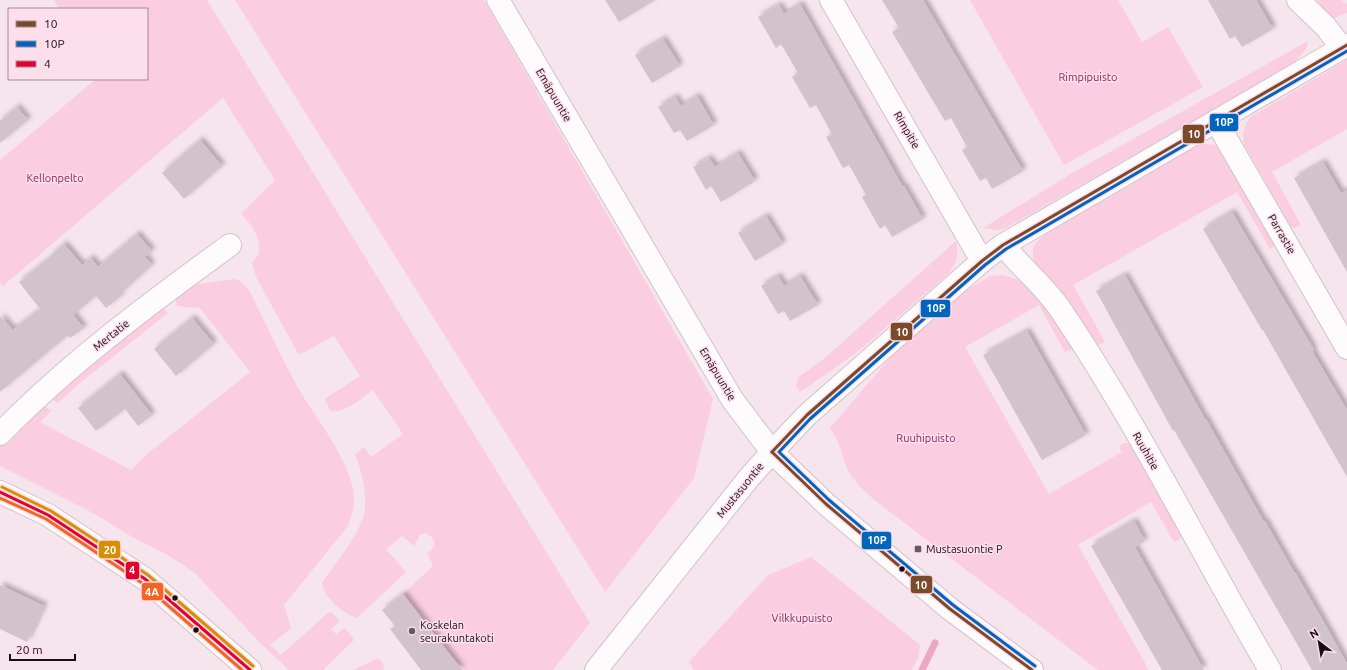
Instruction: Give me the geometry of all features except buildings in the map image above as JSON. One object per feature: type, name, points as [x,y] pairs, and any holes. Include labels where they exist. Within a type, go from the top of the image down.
[{"type":"street","name":"Emäpuuntie","points":[[498,0],[732,399],[772,452],[826,504],[950,609],[1032,670]]},
{"type":"street","name":"Rimpitie","points":[[831,0],[982,260]]},
{"type":"street","points":[[1298,0],[1345,47]]},
{"type":"street","name":"Mustasuontie","points":[[596,670],[743,486],[772,452],[807,415],[982,260],[1003,245],[1345,47]]},
{"type":"street","name":"Parrastie","points":[[1216,121],[1347,348]]},
{"type":"street","name":"Mertatie","points":[[0,434],[29,404],[103,341],[177,283],[230,245]]},
{"type":"street","name":"Ruuhitie","points":[[1003,245],[1057,305],[1084,347],[1135,432],[1270,670]]},
{"type":"street","points":[[0,492],[48,514],[144,579],[250,670]]},
{"type":"green space","name":"Kellonpelto","points":[[54,0],[207,0],[590,623],[553,670],[462,670],[403,594],[433,566],[427,553],[432,550],[435,544],[432,537],[426,533],[420,535],[414,546],[402,536],[386,549],[406,572],[357,618],[340,609],[326,594],[322,583],[352,541],[364,514],[364,484],[355,454],[364,447],[371,457],[403,434],[373,390],[347,408],[336,411],[330,410],[325,399],[360,376],[334,336],[299,355],[256,277],[252,263],[259,254],[259,243],[252,227],[241,214],[275,180],[223,98],[3,286],[0,282],[0,160],[95,80],[148,80],[148,8],[58,8]]},
{"type":"green space","points":[[235,0],[484,0],[713,399],[694,478],[605,592]]},
{"type":"green space","name":"Rimpipuisto","points":[[970,0],[1118,0],[1142,42],[1168,27],[1203,87],[1064,165]]},
{"type":"green space","points":[[1317,0],[1341,0],[1347,4],[1347,13],[1332,19]]},
{"type":"green space","points":[[1308,41],[1306,49],[1294,63],[1004,229],[996,230],[983,228],[1074,172]]},
{"type":"green space","points":[[1347,60],[1347,129],[1272,172],[1301,225],[1294,228],[1291,227],[1244,144],[1244,129],[1252,116]]},
{"type":"green space","points":[[1200,144],[1220,146],[1278,244],[1270,249],[1237,192],[1073,285],[1105,342],[1096,346],[1034,263],[1033,250],[1035,245],[1041,237],[1057,227]]},
{"type":"green space","points":[[956,241],[957,258],[949,273],[855,354],[800,392],[796,386],[799,377],[826,357]]},
{"type":"green space","name":"Ruuhipuisto","points":[[1003,275],[1019,280],[1036,292],[1073,347],[1071,350],[1065,352],[1039,305],[965,347],[1049,494],[1122,452],[1119,446],[1124,443],[1131,443],[1182,533],[1180,539],[1174,542],[1151,502],[1078,545],[1149,670],[1098,670],[873,499],[852,477],[830,428],[893,354],[961,294],[990,276]]},
{"type":"green space","points":[[234,279],[240,281],[249,290],[297,386],[340,454],[352,483],[354,504],[348,526],[284,605],[291,628],[270,645],[281,655],[330,611],[340,621],[331,629],[336,634],[345,628],[354,640],[323,670],[289,670],[258,641],[195,573],[168,555],[127,534],[95,514],[0,466],[0,445],[35,409],[44,405],[51,411],[40,422],[131,470],[147,454],[250,372],[200,308],[177,306],[175,295],[192,285]]},
{"type":"green space","points":[[162,307],[168,313],[81,382],[58,403],[53,400],[53,394]]},
{"type":"green space","name":"Vilkkupuisto","points":[[811,557],[920,645],[918,658],[912,670],[694,670],[689,662],[768,575]]},
{"type":"green space","points":[[378,658],[383,663],[384,670],[353,670]]},
{"type":"waterway","points":[[922,670],[935,643]]},
{"type":"transit line","name":"10","points":[[772,452],[807,415],[982,261],[1003,245],[1347,45]]},
{"type":"transit line","name":"10P","points":[[1035,666],[953,605],[829,500],[779,452],[810,419],[985,265],[1006,249],[1347,51]]},
{"type":"transit line","name":"10","points":[[772,452],[826,504],[950,609],[1032,670]]},
{"type":"transit line","name":"20","points":[[2,487],[51,511],[148,575],[253,666]]},
{"type":"transit line","name":"4","points":[[0,492],[48,515],[145,579],[250,670]]},
{"type":"transit line","name":"4A","points":[[0,498],[46,519],[142,583],[242,670]]},
{"type":"place","name":"Mustasuontie P","points":[[918,549]]},
{"type":"place","name":"Koskelan seurakuntakoti","points":[[412,631]]}]
